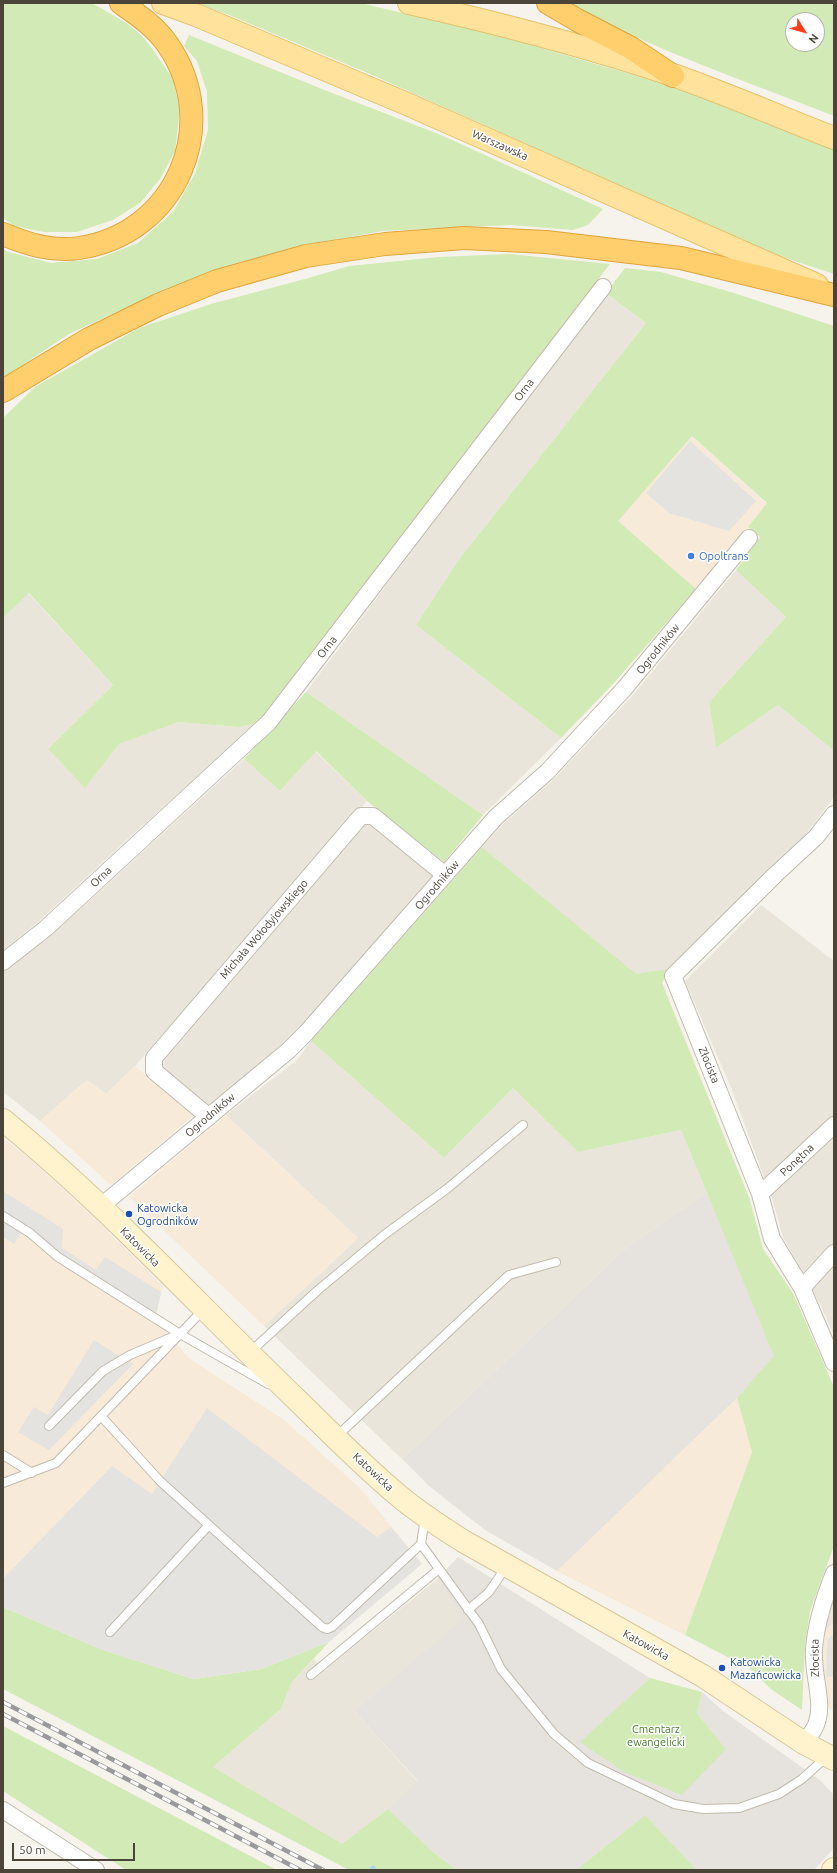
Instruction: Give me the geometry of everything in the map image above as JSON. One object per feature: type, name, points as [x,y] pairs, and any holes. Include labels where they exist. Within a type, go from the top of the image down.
[{"type":"highway","points":[[3,234],[26,244],[55,249],[79,248],[105,242],[129,231],[148,217],[164,200],[182,170],[191,138],[191,103],[180,65],[168,44],[150,25],[121,3]]},
{"type":"highway","points":[[548,3],[631,48],[673,76]]},
{"type":"highway","points":[[3,391],[89,339],[158,304],[217,281],[306,256],[385,244],[464,238],[546,242],[681,258],[834,294]]},
{"type":"main road","name":"Warszawska","points":[[163,3],[196,15],[400,101],[834,294]]},
{"type":"main road","points":[[409,3],[464,15],[579,46],[673,76],[834,138]]},
{"type":"street","name":"Orna","points":[[3,962],[45,929],[269,722],[603,287]]},
{"type":"street","name":"Ogrodników","points":[[100,1207],[289,1050],[306,1033],[496,817],[547,772],[624,689],[749,538]]},
{"type":"street","name":"Złocista","points":[[834,814],[816,837],[776,874],[673,976],[760,1194],[772,1239],[802,1288],[834,1363]]},
{"type":"street","name":"Michała Wołodyjowskiego","points":[[209,1117],[154,1070],[154,1058],[361,816],[373,816],[445,875]]},
{"type":"street","name":"Katowicka","points":[[3,1120],[66,1173],[335,1438],[375,1476],[425,1517],[463,1541],[703,1676],[804,1743],[830,1764]]},
{"type":"street","name":"Ponętna","points":[[760,1194],[834,1125]]},
{"type":"street","points":[[802,1288],[834,1253]]},
{"type":"street","name":"Złocista","points":[[804,1743],[814,1728],[819,1715],[819,1699],[814,1674],[815,1634],[819,1612],[834,1573]]},
{"type":"street","points":[[3,1810],[96,1870]]},
{"type":"lane","points":[[249,1354],[318,1290],[384,1235],[448,1188],[523,1125]]},
{"type":"lane","points":[[3,1216],[30,1233],[58,1257],[180,1334],[297,1400]]},
{"type":"lane","points":[[335,1438],[509,1275],[556,1262]]},
{"type":"lane","points":[[3,1483],[56,1464],[204,1309]]},
{"type":"lane","points":[[49,1426],[103,1371],[130,1355],[180,1334]]},
{"type":"lane","points":[[101,1416],[160,1480],[322,1627],[327,1629],[332,1627],[421,1544],[425,1517]]},
{"type":"lane","points":[[3,1455],[32,1473]]},
{"type":"lane","points":[[110,1632],[209,1525]]},
{"type":"lane","points":[[421,1544],[479,1624],[501,1669],[554,1734],[588,1763],[654,1796],[674,1804],[703,1809],[739,1808],[779,1794],[802,1779],[830,1764]]},
{"type":"lane","points":[[468,1610],[489,1592],[507,1566]]},
{"type":"lane","points":[[311,1675],[439,1569]]},
{"type":"shaded area","points":[[606,293],[646,323],[460,558],[416,625],[561,738],[483,815],[306,692]]},
{"type":"shaded area","points":[[692,436],[767,504],[696,589],[617,521]]},
{"type":"shaded area","points":[[690,441],[756,501],[729,531],[669,513],[646,493]]},
{"type":"shaded area","points":[[736,570],[786,617],[709,702],[716,748],[778,705],[834,751],[834,797],[808,832],[669,969],[636,975],[482,847],[504,823],[554,779],[633,695]]},
{"type":"shaded area","points":[[28,593],[113,685],[48,749],[85,787],[119,744],[179,722],[239,727],[257,723],[37,923],[3,950],[3,618]]},
{"type":"shaded area","points":[[315,751],[367,801],[135,1066],[106,1094],[87,1080],[40,1121],[3,1092],[3,970],[88,902],[244,759],[280,791]]},
{"type":"shaded area","points":[[363,824],[372,824],[434,874],[347,975],[288,1039],[209,1106],[161,1067],[161,1058]]},
{"type":"shaded area","points":[[761,905],[834,961],[834,1335],[822,1308],[783,1237],[772,1199],[732,1090],[685,981]]},
{"type":"shaded area","points":[[311,1041],[444,1158],[513,1088],[578,1152],[681,1130],[707,1193],[625,1249],[402,1459],[264,1326],[358,1238],[226,1115],[297,1060]]},
{"type":"shaded area","points":[[135,1066],[194,1115],[111,1185],[40,1121],[87,1080],[106,1094]]},
{"type":"shaded area","points":[[226,1115],[358,1238],[264,1326],[129,1197]]},
{"type":"shaded area","points":[[3,1138],[28,1157],[90,1214],[163,1286],[155,1319],[190,1359],[283,1419],[360,1488],[422,1564],[329,1642],[3,1607]]},
{"type":"shaded area","points":[[3,1191],[63,1229],[62,1248],[96,1270],[105,1257],[161,1292],[155,1319],[23,1229],[14,1244],[3,1237]]},
{"type":"shaded area","points":[[707,1193],[775,1356],[737,1398],[557,1571],[485,1530],[429,1486],[402,1459],[625,1249]]},
{"type":"shaded area","points":[[94,1340],[133,1364],[49,1450],[18,1432],[34,1407],[48,1415]]},
{"type":"shaded area","points":[[737,1398],[752,1452],[685,1635],[557,1571]]},
{"type":"shaded area","points":[[207,1408],[377,1537],[391,1527],[422,1564],[329,1642],[261,1669],[194,1679],[103,1650],[3,1607],[3,1579],[112,1466],[152,1494]]},
{"type":"shaded area","points":[[458,1557],[650,1678],[581,1742],[726,1749],[697,1713],[702,1692],[723,1711],[821,1781],[834,1795],[834,1848],[814,1870],[697,1870],[645,1815],[576,1870],[457,1870],[433,1852],[388,1809],[418,1781],[354,1711],[464,1618],[437,1579]]},
{"type":"shaded area","points":[[437,1579],[465,1618],[354,1711],[418,1782],[388,1809],[342,1845],[213,1767],[281,1709],[292,1682],[314,1659],[325,1670]]},
{"type":"shaded area","points":[[834,1590],[834,1622],[819,1636]]},
{"type":"shaded area","points":[[834,1622],[834,1711],[813,1700],[819,1636]]},
{"type":"shaded area","points":[[834,1633],[834,1677],[826,1677],[827,1640]]},
{"type":"green space","points":[[3,3],[92,3],[128,24],[141,35],[173,79],[180,110],[175,151],[160,179],[140,203],[113,220],[77,232],[44,232],[14,226],[3,218]]},
{"type":"green space","points":[[197,3],[361,3],[486,32],[647,79],[736,109],[834,149],[834,274],[774,254],[370,74]]},
{"type":"green space","points":[[568,3],[834,3],[834,116],[699,64],[599,20]]},
{"type":"green space","points":[[189,35],[441,135],[603,209],[588,225],[573,230],[510,225],[383,231],[306,245],[233,264],[149,297],[69,334],[3,378],[3,249],[8,252],[51,263],[97,259],[138,243],[173,212],[195,174],[208,130],[207,92],[197,61],[184,46]]},
{"type":"green space","points":[[509,254],[610,264],[257,723],[239,727],[179,722],[119,744],[85,788],[48,749],[113,685],[29,593],[3,618],[3,418],[35,387],[139,328],[211,304],[349,266],[439,257]]},
{"type":"green space","points":[[625,268],[661,272],[734,293],[834,326],[834,751],[778,705],[716,748],[709,702],[786,617],[736,570],[760,537],[748,527],[767,503],[692,436],[618,521],[696,589],[612,685],[561,738],[416,625],[460,558],[646,323],[606,293]]},
{"type":"green space","points":[[306,692],[483,815],[444,862],[367,801],[316,751],[280,791],[244,759]]},
{"type":"green space","points":[[482,847],[636,974],[669,969],[662,983],[750,1200],[763,1249],[794,1295],[834,1387],[834,1546],[810,1611],[805,1644],[802,1710],[772,1690],[749,1668],[685,1635],[752,1452],[737,1398],[774,1356],[681,1130],[578,1152],[513,1088],[444,1158],[311,1041]]},
{"type":"green space","points":[[3,1607],[103,1650],[194,1679],[261,1669],[329,1642],[292,1682],[281,1709],[213,1767],[342,1844],[388,1809],[433,1852],[457,1870],[349,1870],[3,1689]]},
{"type":"green space","name":"Cmentarz ewangelicki","points":[[650,1678],[702,1692],[697,1713],[726,1749],[682,1795],[624,1772],[580,1742]]},
{"type":"green space","points":[[3,1726],[277,1870],[126,1870],[3,1791]]},
{"type":"green space","points":[[645,1815],[697,1870],[576,1870]]},
{"type":"railway","points":[[3,1702],[323,1870]]},
{"type":"railway","points":[[3,1714],[300,1870]]},
{"type":"place","name":"Opoltrans","points":[[691,556]]},
{"type":"place","name":"Katowicka Ogrodników","points":[[129,1214]]},
{"type":"place","name":"Katowicka Mazańcowicka","points":[[722,1668]]}]
